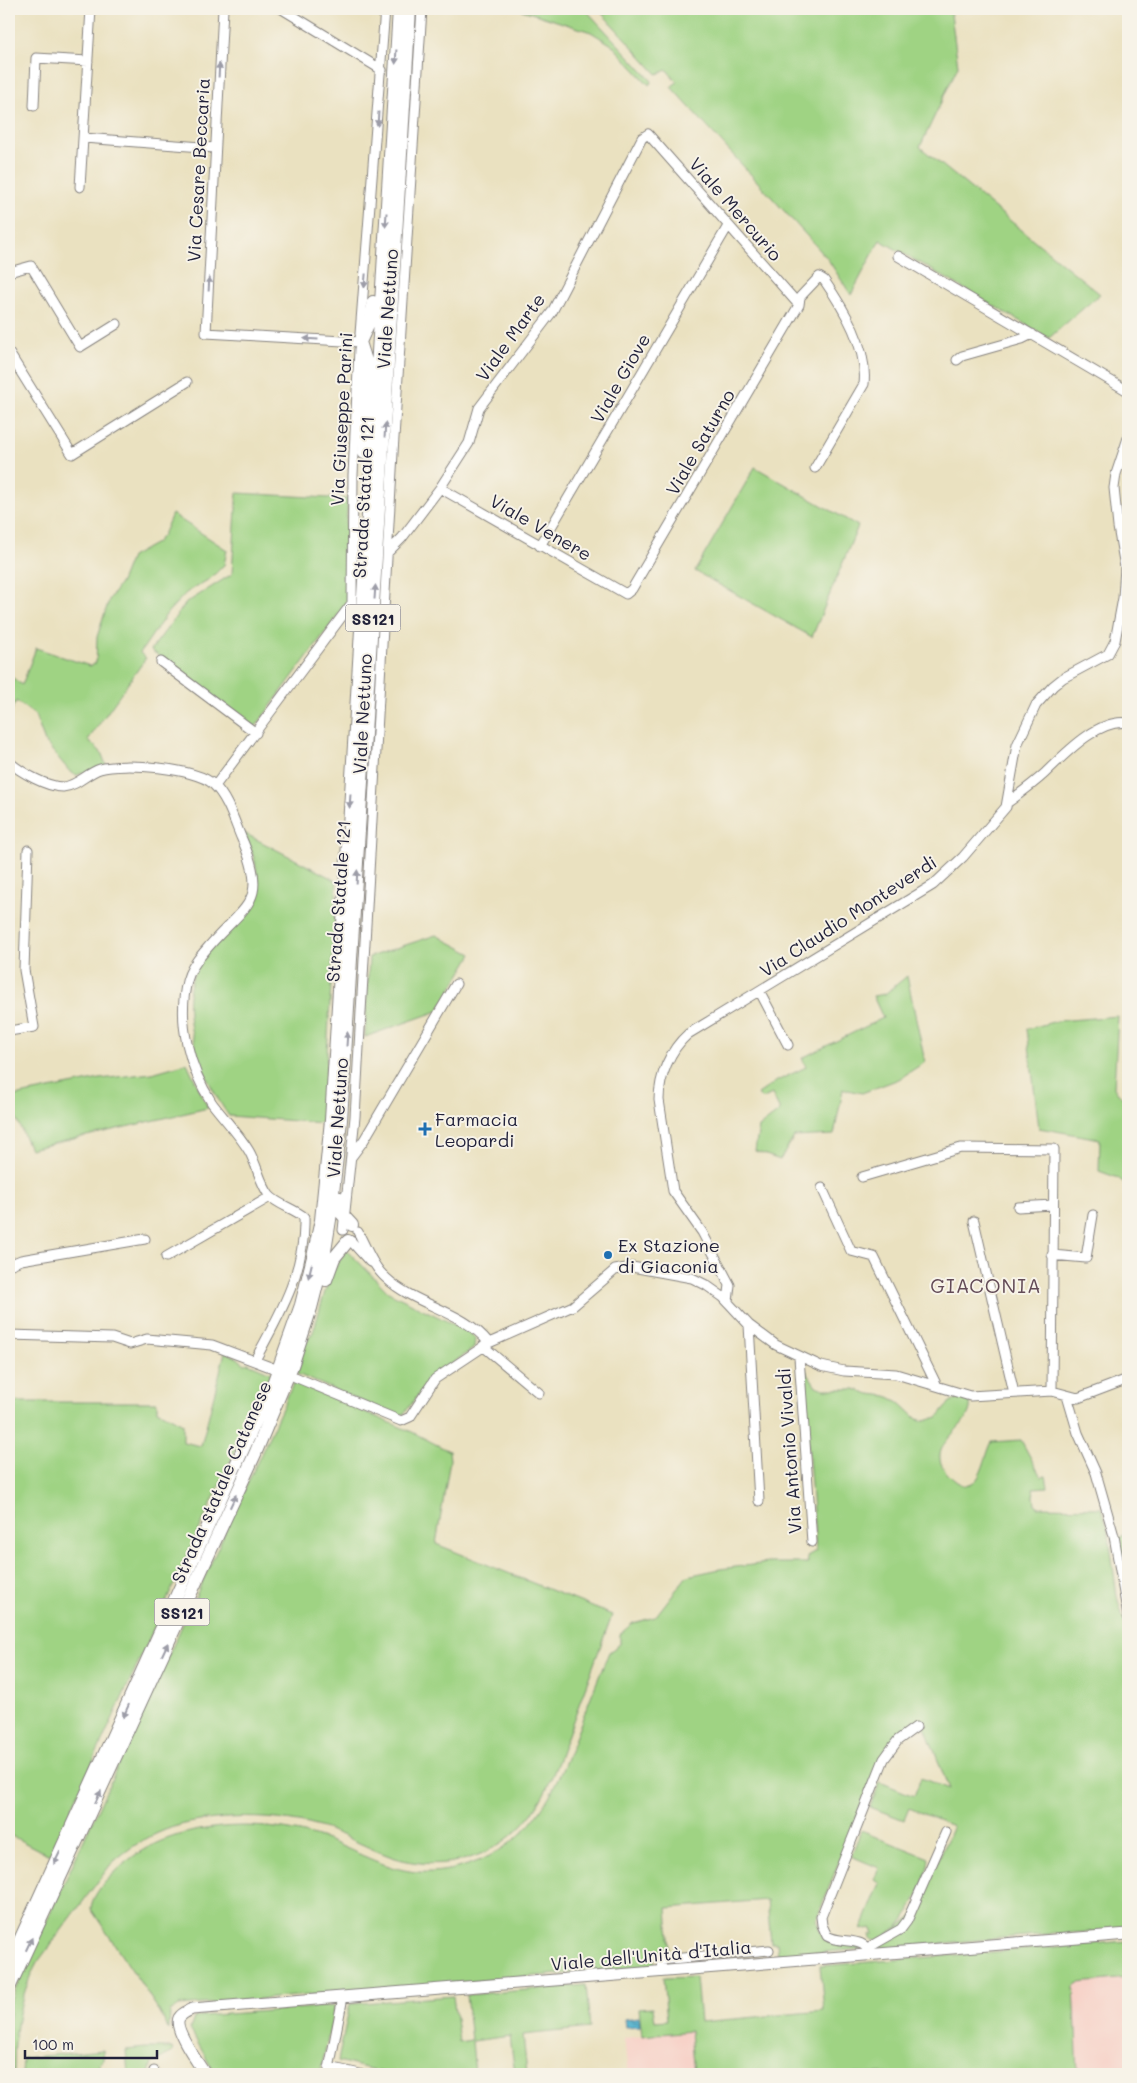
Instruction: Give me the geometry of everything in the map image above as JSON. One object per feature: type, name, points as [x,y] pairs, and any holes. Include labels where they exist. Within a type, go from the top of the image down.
[{"type":"main road","name":"Strada Statale 121","points":[[324,1225],[399,9]]},
{"type":"main road","name":"Strada Statale 121","points":[[324,1225],[341,1120],[410,9]]},
{"type":"main road","points":[[369,497],[363,469],[367,364],[360,342],[371,318],[377,263],[385,238]]},
{"type":"main road","points":[[302,1338],[317,1311],[331,1264],[349,1228],[339,1211],[345,1156],[341,1120]]},
{"type":"main road","name":"Strada statale Catanese","points":[[9,1988],[255,1454],[302,1338],[324,1257],[324,1225]]},
{"type":"main road","name":"Strada statale Catanese","points":[[9,1964],[274,1381],[301,1305],[324,1225]]},
{"type":"street","points":[[80,187],[91,9]]},
{"type":"street","name":"Via Cesare Beccaria","points":[[223,9],[206,333],[360,342]]},
{"type":"street","points":[[282,9],[382,70]]},
{"type":"street","name":"Via Giuseppe Parini","points":[[215,786],[352,603],[353,475],[360,342],[382,70],[385,9]]},
{"type":"street","name":"Viale Nettuno","points":[[349,1228],[422,9]]},
{"type":"street","points":[[34,106],[36,58],[88,61]]},
{"type":"street","name":"Viale Marte","points":[[388,552],[402,538],[440,488],[469,443],[479,408],[552,312],[642,138],[648,134]]},
{"type":"street","name":"Viale Mercurio","points":[[648,134],[799,305]]},
{"type":"street","points":[[84,138],[215,148]]},
{"type":"street","name":"Viale Giove","points":[[540,546],[728,226]]},
{"type":"street","points":[[898,256],[1128,391]]},
{"type":"street","points":[[9,272],[31,266],[80,347],[117,324]]},
{"type":"street","name":"Viale Saturno","points":[[626,594],[632,589],[799,305],[800,297],[819,278],[824,280],[848,319],[861,352],[865,373],[864,384],[815,468]]},
{"type":"street","points":[[957,360],[962,356],[1022,339],[1032,334]]},
{"type":"street","points":[[9,353],[72,454],[187,382]]},
{"type":"street","points":[[1007,804],[1017,745],[1036,704],[1052,686],[1063,678],[1108,654],[1115,641],[1123,598],[1125,567],[1114,488],[1116,474],[1128,438]]},
{"type":"street","name":"Viale Venere","points":[[440,488],[626,594]]},
{"type":"street","points":[[161,662],[256,733]]},
{"type":"street","name":"Via Claudio Monteverdi","points":[[728,1301],[730,1285],[702,1232],[673,1192],[659,1090],[673,1049],[679,1042],[933,885],[963,857],[1007,804],[1082,739],[1106,726],[1118,722],[1128,723]]},
{"type":"street","points":[[9,762],[53,786],[64,787],[100,769],[130,765],[198,775],[215,786],[227,805],[252,862],[255,886],[243,912],[218,935],[194,964],[184,997],[186,1044],[204,1089],[250,1152],[270,1197],[297,1211],[304,1217],[304,1238],[290,1292],[255,1360]]},
{"type":"street","points":[[9,1032],[34,1027],[24,970],[28,850]]},
{"type":"street","points":[[352,1156],[364,1140],[456,984]]},
{"type":"street","points":[[760,992],[788,1045]]},
{"type":"street","points":[[862,1177],[961,1148],[1054,1148],[1052,1391]]},
{"type":"street","points":[[822,1188],[851,1251],[874,1257],[937,1386]]},
{"type":"street","points":[[166,1257],[270,1197]]},
{"type":"street","points":[[1018,1207],[1053,1205]]},
{"type":"street","points":[[1052,1255],[1086,1258],[1093,1215]]},
{"type":"street","points":[[974,1221],[1014,1393]]},
{"type":"street","points":[[349,1228],[383,1277],[399,1290],[479,1330],[486,1344],[539,1393]]},
{"type":"street","points":[[9,1265],[21,1260],[145,1239]]},
{"type":"street","points":[[295,1377],[401,1421],[410,1417],[435,1379],[486,1344],[573,1306],[618,1269],[632,1267],[692,1278],[728,1301],[748,1325],[776,1345],[821,1366],[896,1374],[970,1396],[1052,1391],[1078,1398],[1128,1379]]},
{"type":"street","points":[[748,1325],[759,1501]]},
{"type":"street","points":[[9,1336],[112,1338],[130,1344],[147,1339],[212,1345],[273,1368]]},
{"type":"street","name":"Via Antonio Vivaldi","points":[[799,1357],[812,1542]]},
{"type":"street","points":[[1067,1396],[1078,1433],[1096,1473],[1114,1536],[1128,1616]]},
{"type":"street","points":[[869,1952],[857,1941],[840,1941],[827,1936],[822,1926],[821,1917],[884,1759],[898,1740],[916,1727]]},
{"type":"street","points":[[869,1952],[870,1946],[901,1929],[907,1921],[946,1832]]},
{"type":"street","name":"Viale dell'Unità d'Italia","points":[[205,2074],[180,2033],[177,2024],[180,2017],[192,2009],[662,1971],[869,1952],[1128,1934]]},
{"type":"street","points":[[662,1971],[661,1960],[770,1950]]},
{"type":"street","points":[[343,1997],[329,2071],[360,2074]]},
{"type":"shaded area","points":[[1128,1941],[1128,2074],[1019,2074],[1003,1951]]},
{"type":"shaded area","points":[[690,2031],[694,2074],[628,2074],[624,2038]]},
{"type":"green space","points":[[519,9],[585,9],[652,81],[649,85],[612,45],[591,32]]},
{"type":"green space","points":[[598,9],[953,9],[951,14],[958,66],[920,147],[1100,294],[1049,338],[880,240],[851,295],[827,258],[671,87],[677,82],[667,70],[657,74]]},
{"type":"green space","points":[[755,467],[858,526],[812,637],[695,571]]},
{"type":"green space","points":[[237,493],[348,499],[346,526],[350,528],[349,600],[256,726],[251,726],[151,650],[186,603],[232,574]]},
{"type":"green space","points":[[172,514],[227,550],[224,565],[211,578],[186,593],[168,612],[140,653],[146,658],[88,740],[101,752],[106,765],[77,775],[71,773],[45,742],[35,715],[16,701],[9,716],[9,675],[22,685],[36,648],[90,666],[96,663],[97,637],[109,600],[121,582],[131,557],[156,543],[163,535]]},
{"type":"green space","points":[[244,833],[337,881],[323,1123],[229,1116],[210,1083],[194,1044],[189,1002],[191,983],[198,965],[212,947],[248,911],[257,889],[256,867]]},
{"type":"green space","points":[[436,935],[472,954],[438,1011],[365,1037],[369,957]]},
{"type":"green space","points":[[907,976],[925,1062],[899,1079],[862,1093],[843,1089],[834,1135],[794,1137],[780,1160],[755,1151],[759,1127],[780,1111],[772,1094],[762,1099],[758,1094],[777,1081],[806,1067],[802,1058],[883,1018],[873,996],[885,994]]},
{"type":"green space","points":[[1118,1016],[1114,1088],[1128,1104],[1128,1186],[1118,1178],[1099,1171],[1100,1139],[1039,1128],[1027,1029],[1057,1021]]},
{"type":"green space","points":[[187,1063],[208,1108],[30,1149],[9,1102],[9,1097],[100,1079],[152,1073]]},
{"type":"green space","points":[[347,1250],[388,1292],[469,1332],[475,1338],[474,1348],[429,1380],[404,1414],[395,1415],[297,1374],[304,1346],[313,1332],[330,1275]]},
{"type":"green space","points":[[225,1352],[245,1364],[248,1363],[271,1373],[50,1855],[9,1835],[9,1402],[157,1402],[157,1410],[183,1424],[183,1442],[201,1446]]},
{"type":"green space","points":[[802,1365],[816,1386],[824,1389],[855,1389],[870,1394],[887,1396],[899,1402],[917,1419],[924,1421],[938,1417],[950,1402],[960,1398],[970,1403],[969,1412],[944,1445],[940,1454],[941,1463],[948,1474],[959,1483],[967,1485],[974,1483],[983,1468],[992,1442],[1021,1440],[1041,1477],[1046,1476],[1048,1487],[1033,1488],[1035,1504],[1039,1507],[1102,1508],[1109,1535],[1117,1597],[1128,1635],[1128,1930],[1049,1934],[876,1949],[876,1946],[915,1914],[953,1826],[909,1808],[904,1820],[870,1807],[880,1782],[914,1796],[921,1778],[949,1789],[923,1722],[908,1726],[888,1744],[872,1777],[817,1918],[819,1929],[827,1940],[861,1949],[778,1956],[777,1943],[771,1943],[767,1900],[667,1908],[670,1952],[654,1952],[655,1966],[179,2006],[170,2012],[169,2030],[158,2009],[91,1909],[95,1896],[109,1879],[124,1864],[144,1850],[166,1839],[218,1827],[246,1826],[298,1832],[333,1842],[392,1867],[417,1872],[451,1870],[462,1867],[484,1859],[503,1848],[529,1825],[549,1796],[564,1765],[609,1652],[620,1644],[620,1634],[633,1623],[655,1617],[687,1576],[720,1569],[768,1563],[808,1563],[807,1556],[816,1551]]},
{"type":"green space","points":[[294,1382],[412,1432],[449,1451],[450,1460],[436,1544],[612,1615],[554,1773],[538,1805],[518,1830],[486,1852],[450,1863],[411,1862],[384,1854],[326,1829],[289,1820],[268,1818],[224,1818],[182,1824],[143,1840],[123,1853],[111,1864],[37,1963],[21,2003],[16,2031],[14,2074],[9,2074],[9,2003]]},
{"type":"green space","points":[[1128,1533],[1128,1597],[1118,1538]]},
{"type":"green space","points":[[861,1831],[929,1858],[922,1884],[914,1904],[904,1921],[876,1941],[871,1939],[870,1934],[874,1934],[872,1928],[861,1930],[880,1883],[874,1880],[879,1868],[851,1856]]},
{"type":"green space","points":[[1128,1941],[1128,1978],[1078,1983],[1074,1986],[1078,2074],[694,2074],[690,2031],[642,2036],[639,2008],[653,2007],[655,2021],[667,2020],[663,1978],[696,1977],[700,2022],[824,2011],[820,1966]]},
{"type":"green space","points":[[586,1985],[590,2028],[523,2035],[527,2074],[515,2074],[510,2036],[472,2041],[475,2074],[390,2074],[338,2061],[350,2004],[453,1996],[459,2042],[471,2040],[466,1995]]},
{"type":"green space","points":[[335,2006],[320,2074],[215,2074],[190,2029],[194,2018],[201,2016]]},
{"type":"green space","points":[[172,2048],[173,2052],[152,2063],[149,2074],[128,2074],[126,2050]]},
{"type":"green space","points":[[103,2050],[104,2060],[99,2064],[99,2074],[22,2074],[23,2058]]},
{"type":"water","points":[[639,2017],[640,2026],[625,2027],[624,2019]]},
{"type":"place","name":"Farmacia Leopardi","points":[[425,1129]]},
{"type":"place","name":"Ex Stazione di Giaconia","points":[[608,1255]]},
{"type":"district","name":"GIACONIA","points":[[986,1285]]}]
